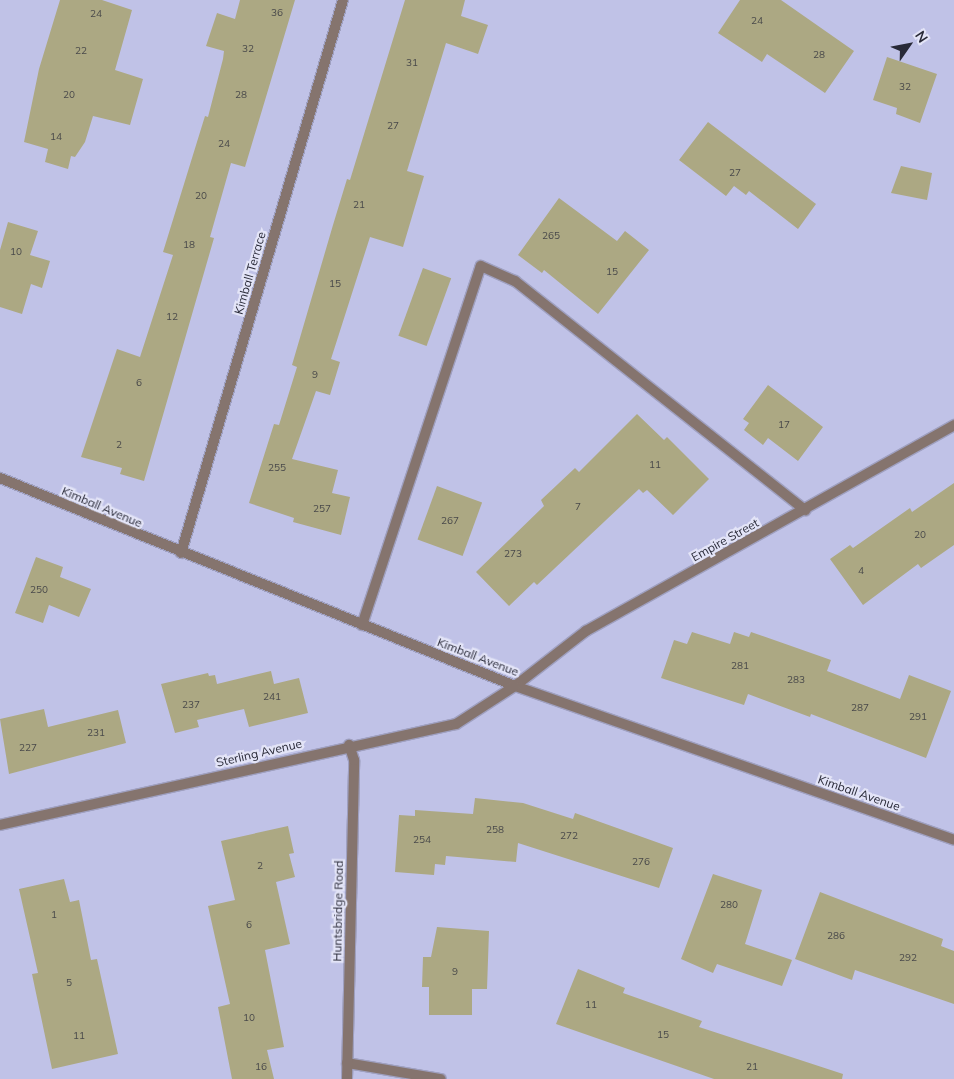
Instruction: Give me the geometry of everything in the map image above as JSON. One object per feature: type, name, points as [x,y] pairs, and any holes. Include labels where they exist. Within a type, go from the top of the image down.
[{"type":"street","name":"Kimball Terrace","points":[[181,553],[343,0]]},
{"type":"street","points":[[362,625],[482,266],[515,281],[805,510]]},
{"type":"street","name":"Empire Street","points":[[515,686],[586,631],[954,426]]},
{"type":"street","name":"Kimball Avenue","points":[[0,478],[181,553],[515,686],[953,838]]},
{"type":"street","name":"Sterling Avenue","points":[[0,825],[349,745],[456,724],[515,686]]},
{"type":"street","name":"Huntsbridge Road","points":[[347,1079],[354,760],[349,745]]},
{"type":"street","points":[[347,1063],[440,1079]]},
{"type":"building","points":[[60,0],[102,0],[132,10],[115,70],[143,79],[130,125],[93,116],[85,142],[75,157],[71,156],[68,169],[45,162],[48,149],[24,142],[39,69]]},
{"type":"building","points":[[240,0],[295,0],[245,167],[231,163],[210,237],[214,238],[144,481],[120,474],[122,468],[81,457],[117,349],[140,357],[173,255],[163,252],[205,116],[208,117],[223,59],[224,51],[206,46],[217,13],[235,19]]},
{"type":"building","points":[[405,0],[465,0],[461,16],[488,25],[478,54],[446,43],[407,171],[424,176],[403,247],[370,237],[331,359],[340,362],[330,395],[316,391],[292,459],[338,470],[332,493],[350,497],[341,535],[293,522],[294,518],[249,503],[274,424],[279,425],[297,367],[292,365],[333,225],[347,179],[350,180]]},
{"type":"building","points":[[740,0],[781,0],[854,51],[825,93],[767,54],[762,62],[718,33]]},
{"type":"building","points":[[887,57],[937,74],[920,123],[896,114],[897,108],[873,100]]},
{"type":"building","points":[[708,122],[816,204],[798,229],[749,191],[746,195],[734,186],[726,196],[679,160]]},
{"type":"building","points":[[901,166],[932,173],[927,200],[891,193]]},
{"type":"building","points":[[559,198],[617,241],[625,231],[649,250],[598,314],[544,270],[542,273],[518,255]]},
{"type":"building","points":[[8,222],[38,231],[30,255],[50,261],[42,288],[31,284],[22,314],[0,307],[0,250]]},
{"type":"building","points":[[423,268],[451,278],[427,346],[398,336]]},
{"type":"building","points":[[768,385],[823,427],[798,461],[768,438],[763,445],[744,430],[749,423],[743,419]]},
{"type":"building","points":[[637,414],[664,440],[667,437],[709,479],[673,515],[647,490],[643,493],[639,489],[537,585],[534,582],[509,606],[476,572],[544,506],[541,500],[575,468],[579,472]]},
{"type":"building","points":[[954,483],[954,545],[921,568],[918,564],[863,605],[830,559],[850,545],[853,548],[910,508],[912,512]]},
{"type":"building","points":[[437,486],[482,502],[463,556],[418,540]]},
{"type":"building","points":[[36,557],[63,567],[60,577],[91,589],[79,617],[49,605],[43,623],[15,613]]},
{"type":"building","points":[[692,632],[730,644],[734,632],[749,637],[751,632],[831,660],[827,671],[900,699],[909,675],[951,691],[926,758],[811,714],[810,717],[748,694],[744,705],[661,678],[674,640],[687,644]]},
{"type":"building","points":[[271,671],[274,684],[299,678],[308,713],[249,727],[244,709],[197,720],[199,727],[175,733],[161,684],[208,673],[209,676],[215,675],[217,684]]},
{"type":"building","points":[[44,709],[48,727],[118,710],[126,743],[9,774],[0,719]]},
{"type":"building","points":[[475,798],[523,803],[573,819],[575,813],[673,848],[659,888],[518,843],[516,862],[446,856],[445,865],[435,864],[434,875],[395,872],[399,815],[415,816],[415,810],[473,814]]},
{"type":"building","points":[[288,826],[294,853],[289,854],[295,877],[276,882],[290,944],[265,950],[284,1047],[267,1050],[274,1079],[232,1079],[218,1007],[230,1004],[208,906],[235,900],[221,841]]},
{"type":"building","points":[[713,874],[762,890],[745,944],[792,960],[782,986],[717,964],[713,973],[681,959]]},
{"type":"building","points":[[64,879],[70,902],[79,900],[91,960],[97,959],[118,1054],[52,1069],[32,974],[38,973],[19,889]]},
{"type":"building","points":[[820,892],[943,939],[941,946],[954,951],[954,1004],[855,970],[852,980],[795,959]]},
{"type":"building","points":[[437,927],[489,931],[487,989],[472,989],[472,1015],[429,1015],[429,987],[422,987],[423,957],[431,957]]},
{"type":"building","points":[[578,969],[625,988],[623,993],[702,1021],[699,1027],[843,1074],[842,1079],[714,1079],[556,1024]]}]
